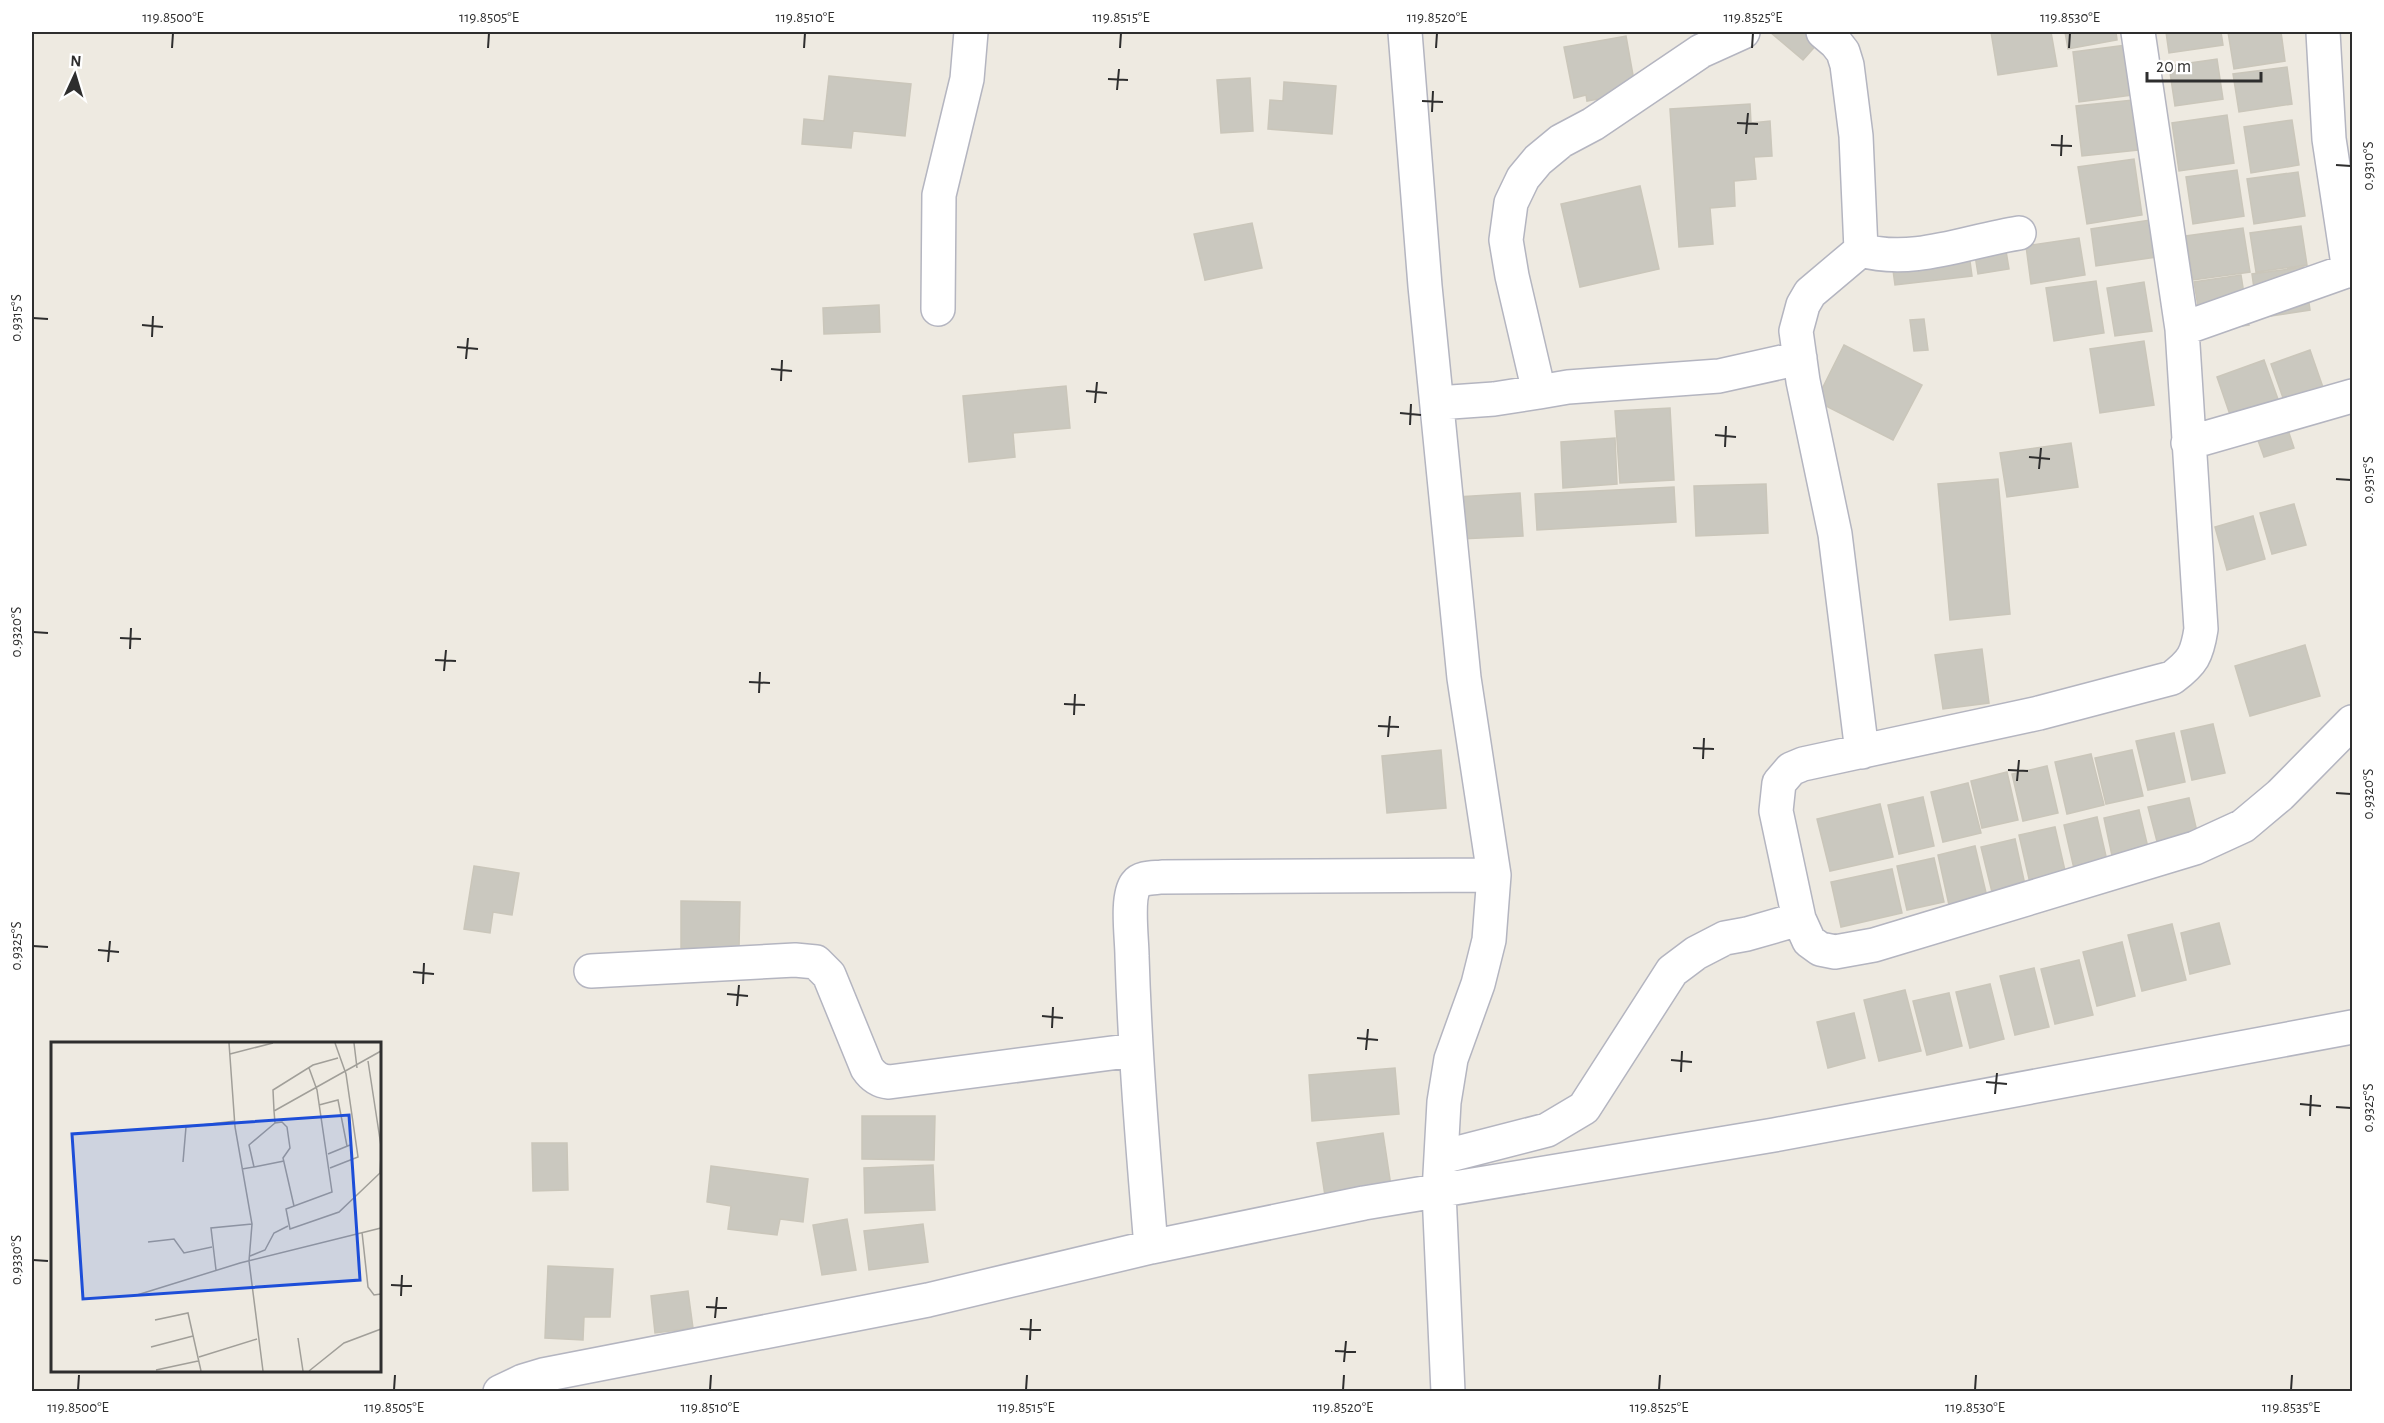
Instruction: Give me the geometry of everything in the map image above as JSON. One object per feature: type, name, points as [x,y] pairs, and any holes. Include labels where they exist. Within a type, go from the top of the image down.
[{"type":"street","points":[[938,309],[939,195],[967,79],[971,32]]},
{"type":"street","points":[[1405,32],[1437,403],[1464,678],[1494,875],[1489,940],[1478,984],[1451,1059],[1444,1102],[1439,1192],[1448,1392]]},
{"type":"street","points":[[1539,392],[1506,240],[1511,203],[1523,178],[1538,160],[1561,141],[1593,124],[1701,51],[1743,32]]},
{"type":"street","points":[[1823,32],[1843,52],[1847,65],[1856,136],[1861,250]]},
{"type":"street","points":[[2138,32],[2182,329],[2201,629],[2198,649],[2189,665],[2172,678],[2039,713],[1803,764],[1791,769],[1779,783],[1776,812],[1799,919],[1809,941],[1820,949],[1835,952],[1874,945],[2195,848],[2243,826],[2280,795],[2352,722]]},
{"type":"street","points":[[2182,329],[2351,270],[2329,139],[2323,32]]},
{"type":"street","points":[[1861,250],[1886,256],[1904,255],[2019,233]]},
{"type":"street","points":[[1861,250],[1817,285],[1803,305],[1796,331],[1835,534],[1862,752]]},
{"type":"street","points":[[1437,403],[1503,398],[1568,387],[1719,376],[1800,358]]},
{"type":"street","points":[[2188,443],[2352,396]]},
{"type":"street","points":[[1151,1247],[1135,1050],[1132,895],[1135,885],[1140,881],[1161,877],[1494,875]]},
{"type":"street","points":[[1442,1157],[1547,1130],[1584,1108],[1672,971],[1695,953],[1725,938],[1799,919]]},
{"type":"street","points":[[591,971],[795,960],[816,962],[829,975],[867,1068],[872,1076],[882,1081],[889,1082],[1135,1050]]},
{"type":"street","points":[[500,1392],[543,1375],[928,1300],[1151,1247],[1364,1203],[1774,1135],[2352,1027]]},
{"type":"building","points":[[1770,32],[1828,32],[1803,60]]},
{"type":"building","points":[[1991,32],[2051,32],[2057,66],[1998,75]]},
{"type":"building","points":[[2065,32],[2116,32],[2117,40],[2068,49]]},
{"type":"building","points":[[2166,32],[2221,32],[2223,45],[2169,53]]},
{"type":"building","points":[[2228,32],[2281,32],[2285,61],[2234,69]]},
{"type":"building","points":[[1626,36],[1636,92],[1587,101],[1586,95],[1574,98],[1564,47]]},
{"type":"building","points":[[2126,45],[2132,95],[2079,102],[2073,52]]},
{"type":"building","points":[[2217,59],[2223,99],[2175,106],[2169,66]]},
{"type":"building","points":[[2287,67],[2292,104],[2239,112],[2233,74]]},
{"type":"building","points":[[829,76],[911,84],[905,136],[853,131],[851,148],[802,144],[804,119],[824,121]]},
{"type":"building","points":[[1250,78],[1253,131],[1221,133],[1217,80]]},
{"type":"building","points":[[1284,82],[1336,86],[1332,134],[1268,129],[1270,100],[1283,101]]},
{"type":"building","points":[[2133,100],[2138,150],[2082,156],[2076,106]]},
{"type":"building","points":[[1750,104],[1751,123],[1770,121],[1772,156],[1754,157],[1756,179],[1734,181],[1735,206],[1710,208],[1713,244],[1679,247],[1670,109]]},
{"type":"building","points":[[2227,115],[2234,163],[2179,171],[2172,123]]},
{"type":"building","points":[[2292,120],[2299,165],[2251,173],[2244,127]]},
{"type":"building","points":[[2134,159],[2142,215],[2087,224],[2078,167]]},
{"type":"building","points":[[2237,170],[2244,216],[2193,224],[2186,177]]},
{"type":"building","points":[[2298,172],[2305,216],[2254,224],[2247,179]]},
{"type":"building","points":[[1640,186],[1659,269],[1580,287],[1561,204]]},
{"type":"building","points":[[2150,220],[2156,257],[2096,266],[2091,229]]},
{"type":"building","points":[[1252,223],[1262,268],[1205,280],[1194,234]]},
{"type":"building","points":[[2301,226],[2307,265],[2256,272],[2250,233]]},
{"type":"building","points":[[2243,228],[2250,272],[2193,280],[2186,236]]},
{"type":"building","points":[[2079,238],[2085,275],[2031,284],[2026,246]]},
{"type":"building","points":[[1967,239],[1972,276],[1895,285],[1890,248]]},
{"type":"building","points":[[2005,245],[2009,269],[1978,274],[1974,249]]},
{"type":"building","points":[[2304,267],[2310,310],[2258,318],[2252,274]]},
{"type":"building","points":[[2241,275],[2249,325],[2202,331],[2194,282]]},
{"type":"building","points":[[2096,281],[2104,333],[2054,341],[2046,288]]},
{"type":"building","points":[[2144,282],[2152,331],[2115,336],[2107,288]]},
{"type":"building","points":[[879,305],[880,332],[824,334],[823,308]]},
{"type":"building","points":[[1924,319],[1928,350],[1914,351],[1910,320]]},
{"type":"building","points":[[2144,341],[2154,405],[2100,413],[2090,349]]},
{"type":"building","points":[[1844,345],[1922,385],[1893,440],[1816,401]]},
{"type":"building","points":[[2310,350],[2326,396],[2287,409],[2271,364]]},
{"type":"building","points":[[2264,360],[2284,416],[2236,432],[2217,377]]},
{"type":"building","points":[[1066,386],[1070,428],[1013,433],[1015,457],[969,462],[963,396]]},
{"type":"building","points":[[1670,408],[1674,480],[1620,483],[1615,411]]},
{"type":"building","points":[[2285,421],[2294,448],[2264,457],[2255,432]]},
{"type":"building","points":[[1615,438],[1617,484],[1563,488],[1561,442]]},
{"type":"building","points":[[2071,443],[2078,487],[2007,497],[2000,453]]},
{"type":"building","points":[[1998,479],[2010,614],[1950,620],[1938,484]]},
{"type":"building","points":[[1766,484],[1768,533],[1696,536],[1694,486]]},
{"type":"building","points":[[1674,487],[1676,522],[1537,530],[1535,494]]},
{"type":"building","points":[[1520,493],[1523,536],[1460,539],[1457,497]]},
{"type":"building","points":[[2294,504],[2306,545],[2272,554],[2260,513]]},
{"type":"building","points":[[2253,516],[2265,559],[2227,570],[2215,527]]},
{"type":"building","points":[[2305,645],[2320,696],[2250,716],[2235,666]]},
{"type":"building","points":[[1982,649],[1989,703],[1943,709],[1935,655]]},
{"type":"building","points":[[2213,724],[2225,773],[2192,780],[2181,731]]},
{"type":"building","points":[[2174,733],[2185,782],[2148,790],[2136,741]]},
{"type":"building","points":[[1441,750],[1446,808],[1387,813],[1382,756]]},
{"type":"building","points":[[2132,750],[2143,796],[2106,804],[2095,758]]},
{"type":"building","points":[[2091,754],[2104,805],[2067,814],[2055,762]]},
{"type":"building","points":[[2047,766],[2058,813],[2023,821],[2012,774]]},
{"type":"building","points":[[2007,772],[2018,820],[1982,828],[1971,781]]},
{"type":"building","points":[[1968,783],[1981,833],[1943,842],[1931,792]]},
{"type":"building","points":[[1923,797],[1934,846],[1899,854],[1888,805]]},
{"type":"building","points":[[2189,798],[2199,840],[2159,849],[2148,807]]},
{"type":"building","points":[[1880,804],[1893,857],[1830,871],[1817,819]]},
{"type":"building","points":[[2139,810],[2150,856],[2114,865],[2104,818]]},
{"type":"building","points":[[2097,817],[2108,865],[2075,873],[2064,825]]},
{"type":"building","points":[[2055,827],[2066,875],[2030,883],[2019,835]]},
{"type":"building","points":[[2015,839],[2025,885],[1992,892],[1981,847]]},
{"type":"building","points":[[1975,846],[1987,897],[1949,905],[1938,855]]},
{"type":"building","points":[[1934,858],[1944,902],[1907,910],[1897,866]]},
{"type":"building","points":[[474,866],[519,873],[512,915],[493,912],[490,933],[464,929]]},
{"type":"building","points":[[1892,869],[1902,913],[1841,927],[1831,882]]},
{"type":"building","points":[[681,901],[740,902],[739,949],[681,948]]},
{"type":"building","points":[[2219,923],[2230,964],[2190,974],[2181,933]]},
{"type":"building","points":[[2172,924],[2186,980],[2142,991],[2128,935]]},
{"type":"building","points":[[2122,942],[2135,996],[2097,1006],[2083,952]]},
{"type":"building","points":[[2079,960],[2093,1015],[2055,1024],[2041,969]]},
{"type":"building","points":[[2034,968],[2049,1027],[2015,1035],[2000,976]]},
{"type":"building","points":[[1990,984],[2004,1039],[1970,1048],[1956,992]]},
{"type":"building","points":[[1905,990],[1921,1051],[1879,1061],[1864,1000]]},
{"type":"building","points":[[1949,993],[1962,1046],[1927,1055],[1913,1001]]},
{"type":"building","points":[[1854,1013],[1865,1058],[1828,1068],[1817,1022]]},
{"type":"building","points":[[1395,1068],[1399,1114],[1312,1121],[1309,1075]]},
{"type":"building","points":[[862,1116],[935,1116],[934,1160],[862,1159]]},
{"type":"building","points":[[1383,1133],[1391,1186],[1325,1196],[1317,1143]]},
{"type":"building","points":[[532,1143],[567,1143],[568,1190],[533,1191]]},
{"type":"building","points":[[933,1165],[935,1210],[865,1213],[864,1168]]},
{"type":"building","points":[[711,1166],[808,1179],[803,1222],[780,1219],[777,1235],[728,1229],[731,1206],[707,1202]]},
{"type":"building","points":[[847,1219],[856,1270],[822,1275],[813,1225]]},
{"type":"building","points":[[923,1224],[928,1262],[869,1270],[864,1231]]},
{"type":"building","points":[[548,1266],[613,1269],[610,1317],[584,1317],[583,1340],[545,1338]]},
{"type":"building","points":[[688,1291],[693,1328],[655,1333],[651,1296]]}]
